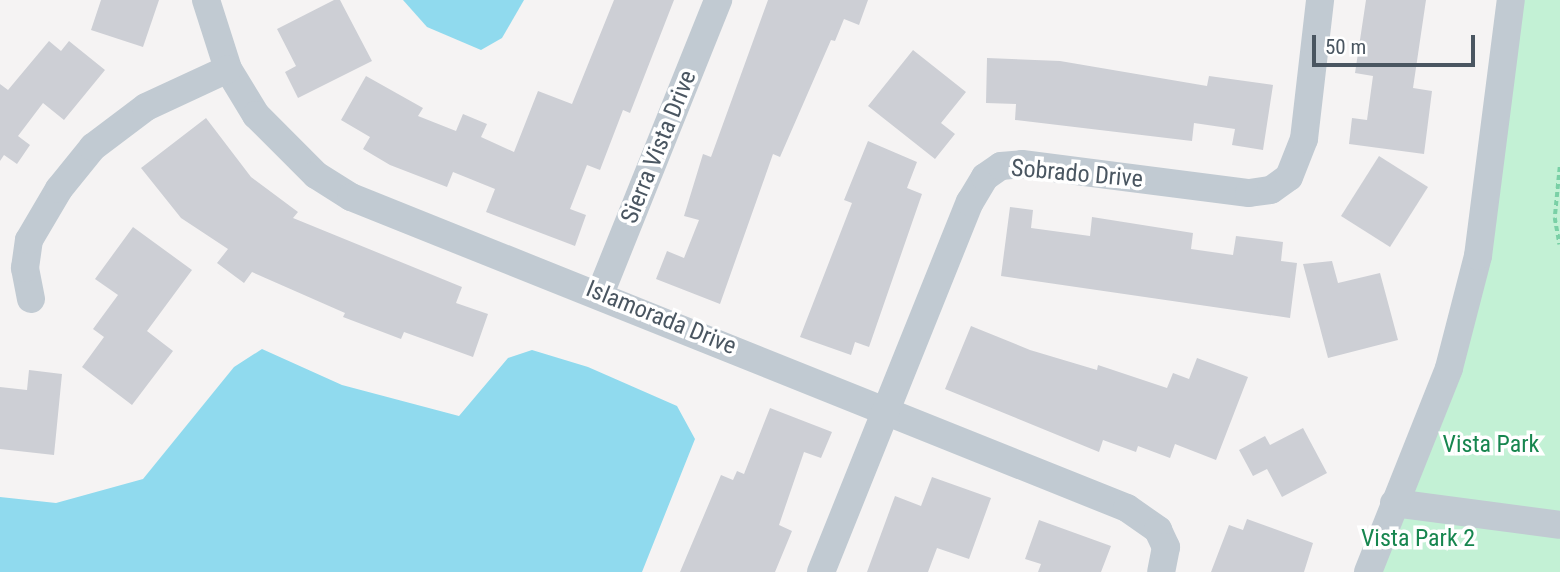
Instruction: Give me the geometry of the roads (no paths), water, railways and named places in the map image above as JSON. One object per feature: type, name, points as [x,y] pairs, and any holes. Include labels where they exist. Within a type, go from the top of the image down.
[{"type":"street","name":"Islamorada Drive","points":[[206,0],[228,69],[278,141],[316,175],[351,197],[887,409],[1148,518],[1166,547],[1161,572]]},
{"type":"street","name":"Sierra Vista Drive","points":[[600,294],[718,0]]},
{"type":"street","name":"Sobrado Drive","points":[[821,572],[970,202],[985,177],[1001,166],[1023,164],[1249,193],[1271,190],[1289,177],[1304,139],[1320,0]]},
{"type":"street","points":[[1368,572],[1449,368],[1478,256],[1511,0]]},
{"type":"street","points":[[31,299],[25,268],[29,240],[59,189],[93,147],[146,107],[228,69]]},
{"type":"street","points":[[1394,503],[1560,525]]},
{"type":"water","points":[[403,0],[524,0],[502,38],[481,50],[427,27]]},
{"type":"water","points":[[262,349],[342,385],[459,416],[508,358],[532,350],[588,367],[677,406],[695,439],[642,572],[0,572],[0,497],[56,503],[143,479],[234,367]]},
{"type":"park label","name":"Vista Park","points":[[1491,445]]},
{"type":"park label","name":"Vista Park 2","points":[[1418,539]]}]
